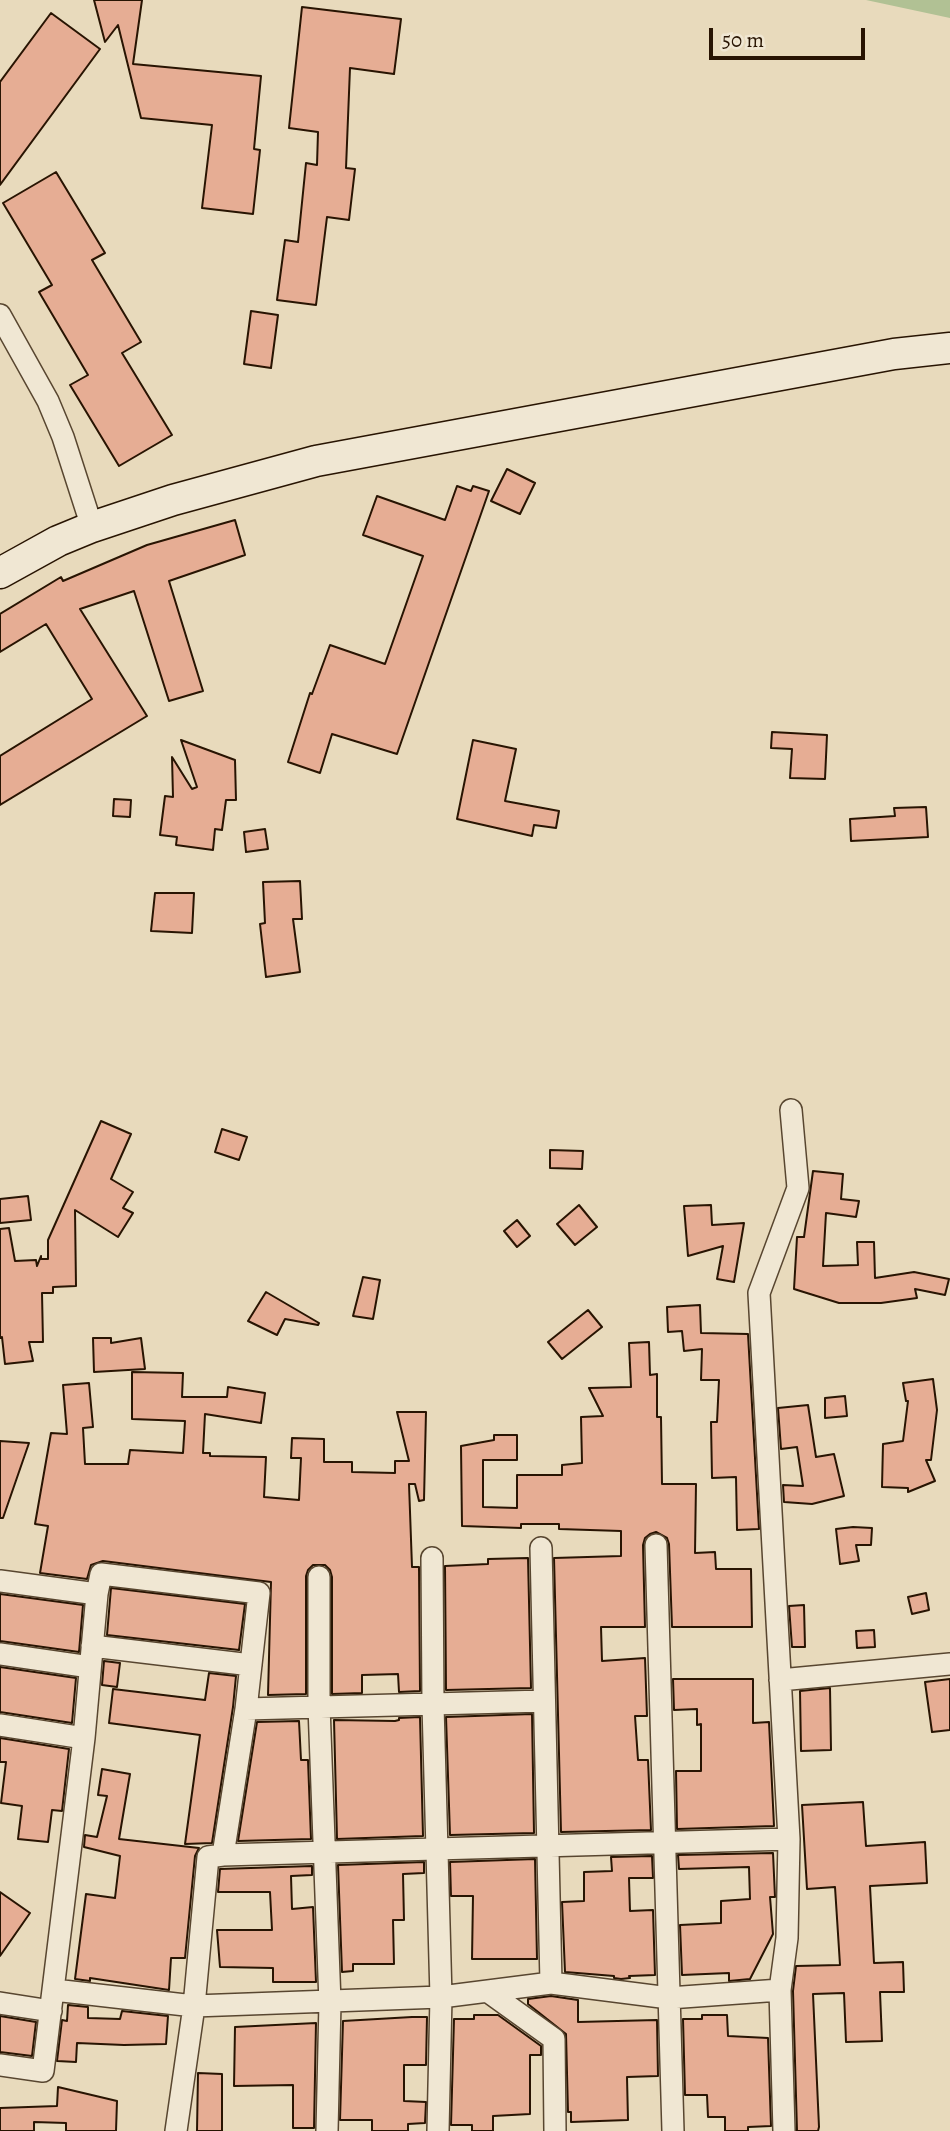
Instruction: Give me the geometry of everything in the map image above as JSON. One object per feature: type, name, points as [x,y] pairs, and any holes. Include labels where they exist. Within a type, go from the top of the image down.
[{"type":"main road","points":[[0,573],[58,541],[92,527],[173,500],[316,461],[894,354],[950,348]]},
{"type":"street","points":[[0,315],[48,401],[63,437],[92,527]]},
{"type":"street","points":[[784,2131],[780,1990],[787,1938],[789,1839],[759,1293],[798,1188],[791,1110]]},
{"type":"street","points":[[656,1545],[673,2131]]},
{"type":"street","points":[[541,1548],[551,1983]]},
{"type":"street","points":[[432,1558],[441,1997],[438,2131]]},
{"type":"street","points":[[0,2065],[43,2071],[84,1738],[101,1574],[259,1593],[246,1709],[223,1856]]},
{"type":"street","points":[[319,1577],[319,1706],[330,2003],[327,2131]]},
{"type":"street","points":[[0,1581],[97,1594]]},
{"type":"street","points":[[0,1654],[251,1665]]},
{"type":"street","points":[[780,1680],[950,1664]]},
{"type":"street","points":[[246,1709],[544,1701]]},
{"type":"street","points":[[0,1725],[84,1738]]},
{"type":"street","points":[[176,2131],[194,2006],[208,1857],[789,1839]]},
{"type":"street","points":[[54,1990],[194,2006],[441,1997],[490,1993],[551,1983],[670,1998],[780,1990]]},
{"type":"street","points":[[490,1993],[554,2039],[555,2131]]},
{"type":"street","points":[[0,2003],[51,2011]]},
{"type":"green space","points":[[866,0],[950,0],[950,18]]},
{"type":"building","points":[[94,0],[142,0],[133,64],[261,76],[254,149],[260,150],[253,214],[202,208],[212,125],[141,118],[118,25],[105,42]]},
{"type":"building","points":[[302,7],[401,19],[394,74],[350,68],[346,168],[355,169],[349,220],[327,217],[316,305],[277,300],[285,240],[298,242],[306,163],[317,165],[318,132],[289,128]]},
{"type":"building","points":[[51,13],[100,49],[0,185],[0,82]]},
{"type":"building","points":[[56,172],[105,253],[92,260],[141,342],[122,353],[172,435],[119,466],[70,385],[88,375],[39,292],[52,285],[3,203]]},
{"type":"building","points":[[251,311],[278,315],[271,368],[244,364]]},
{"type":"building","points":[[507,469],[535,483],[520,514],[491,501]]},
{"type":"building","points":[[457,486],[471,491],[473,486],[489,491],[397,754],[332,734],[320,773],[288,762],[310,693],[312,694],[330,645],[385,664],[423,556],[363,535],[377,496],[445,520]]},
{"type":"building","points":[[235,520],[245,555],[169,581],[203,691],[169,701],[134,591],[80,609],[147,716],[0,805],[0,756],[92,699],[46,624],[0,652],[0,614],[61,577],[63,581],[147,545]]},
{"type":"building","points":[[772,732],[827,735],[825,779],[790,778],[792,749],[771,748]]},
{"type":"building","points":[[181,740],[235,760],[236,800],[226,800],[222,830],[215,829],[213,850],[176,845],[177,837],[160,835],[165,796],[173,797],[172,757],[192,789],[197,787]]},
{"type":"building","points":[[473,740],[516,749],[505,801],[559,811],[556,828],[534,825],[532,836],[457,819]]},
{"type":"building","points":[[114,799],[131,800],[130,817],[113,816]]},
{"type":"building","points":[[926,807],[928,837],[851,841],[850,819],[895,816],[894,808]]},
{"type":"building","points":[[265,829],[268,849],[246,852],[244,832]]},
{"type":"building","points":[[300,881],[302,919],[293,919],[300,972],[266,977],[260,924],[265,923],[263,882]]},
{"type":"building","points":[[155,893],[194,893],[192,933],[151,931]]},
{"type":"building","points":[[101,1121],[131,1134],[111,1179],[133,1192],[123,1208],[133,1213],[118,1237],[75,1210],[76,1286],[53,1287],[53,1293],[42,1293],[43,1342],[29,1342],[33,1361],[5,1364],[2,1337],[0,1338],[0,1229],[9,1228],[15,1261],[36,1260],[37,1266],[41,1256],[41,1259],[48,1259],[48,1240]]},
{"type":"building","points":[[222,1129],[247,1137],[239,1160],[215,1152]]},
{"type":"building","points":[[550,1150],[583,1151],[582,1169],[550,1168]]},
{"type":"building","points":[[813,1171],[843,1174],[841,1199],[859,1201],[856,1217],[826,1213],[823,1266],[858,1265],[857,1242],[874,1242],[875,1278],[914,1272],[949,1279],[945,1295],[915,1289],[917,1298],[881,1303],[839,1303],[794,1289],[797,1237],[804,1237]]},
{"type":"building","points":[[28,1196],[31,1220],[0,1223],[0,1199]]},
{"type":"building","points":[[579,1205],[597,1227],[575,1245],[557,1224]]},
{"type":"building","points":[[711,1205],[712,1225],[744,1223],[734,1282],[717,1279],[723,1246],[688,1256],[684,1206]]},
{"type":"building","points":[[517,1220],[530,1236],[517,1247],[504,1231]]},
{"type":"building","points":[[363,1277],[380,1280],[373,1319],[353,1316]]},
{"type":"building","points":[[266,1292],[319,1323],[318,1325],[285,1319],[277,1335],[248,1321]]},
{"type":"building","points":[[700,1305],[701,1333],[748,1334],[759,1529],[737,1530],[736,1477],[712,1478],[711,1422],[717,1422],[719,1380],[701,1380],[702,1349],[684,1351],[682,1331],[668,1332],[667,1307]]},
{"type":"building","points":[[588,1310],[602,1327],[562,1359],[548,1342]]},
{"type":"building","points":[[93,1338],[111,1338],[111,1343],[141,1338],[145,1369],[94,1372]]},
{"type":"building","points":[[649,1342],[650,1375],[657,1374],[657,1417],[661,1417],[662,1484],[696,1484],[695,1553],[715,1552],[716,1569],[751,1569],[752,1627],[672,1627],[669,1544],[667,1538],[656,1532],[645,1538],[645,1627],[601,1627],[602,1661],[645,1658],[647,1716],[635,1716],[638,1760],[648,1760],[651,1830],[561,1832],[554,1558],[621,1556],[621,1531],[559,1529],[559,1524],[521,1524],[521,1528],[462,1526],[461,1446],[494,1440],[494,1435],[517,1435],[517,1460],[483,1460],[483,1507],[517,1508],[517,1475],[562,1475],[562,1465],[582,1463],[581,1417],[603,1416],[589,1388],[631,1387],[629,1343]]},
{"type":"building","points":[[132,1372],[183,1373],[182,1397],[227,1397],[228,1387],[265,1393],[261,1423],[205,1414],[203,1453],[210,1453],[210,1456],[266,1457],[264,1497],[299,1500],[301,1458],[291,1458],[292,1438],[324,1439],[324,1462],[352,1462],[352,1472],[395,1473],[395,1461],[409,1461],[397,1412],[426,1412],[424,1500],[419,1501],[415,1484],[409,1484],[412,1567],[419,1567],[420,1691],[399,1692],[398,1674],[362,1675],[362,1693],[332,1694],[332,1577],[325,1565],[313,1565],[306,1576],[306,1694],[268,1695],[271,1582],[103,1561],[91,1565],[87,1579],[40,1573],[48,1526],[35,1524],[51,1433],[67,1434],[63,1385],[89,1383],[93,1427],[83,1428],[85,1464],[128,1464],[130,1450],[183,1453],[185,1421],[132,1419]]},
{"type":"building","points":[[933,1379],[937,1410],[931,1460],[926,1460],[935,1481],[908,1492],[908,1488],[882,1487],[883,1444],[903,1441],[908,1401],[903,1383]]},
{"type":"building","points":[[845,1396],[847,1416],[825,1418],[825,1398]]},
{"type":"building","points":[[808,1405],[816,1457],[834,1454],[844,1496],[812,1504],[784,1502],[783,1485],[803,1486],[797,1447],[781,1449],[778,1408]]},
{"type":"building","points":[[0,1441],[29,1443],[3,1518],[0,1518]]},
{"type":"building","points":[[872,1528],[871,1545],[856,1545],[859,1561],[840,1564],[836,1529]]},
{"type":"building","points":[[528,1558],[531,1688],[446,1690],[445,1566],[488,1564],[488,1559]]},
{"type":"building","points":[[111,1588],[245,1604],[239,1650],[107,1635]]},
{"type":"building","points":[[926,1593],[929,1610],[912,1614],[908,1597]]},
{"type":"building","points":[[0,1594],[83,1605],[79,1652],[0,1641]]},
{"type":"building","points":[[804,1605],[805,1647],[792,1647],[789,1606]]},
{"type":"building","points":[[874,1630],[875,1647],[857,1648],[856,1631]]},
{"type":"building","points":[[104,1661],[120,1663],[117,1687],[102,1685]]},
{"type":"building","points":[[0,1667],[76,1678],[72,1723],[0,1712]]},
{"type":"building","points":[[209,1673],[236,1676],[233,1707],[212,1843],[185,1844],[200,1735],[109,1723],[113,1689],[205,1700]]},
{"type":"building","points":[[673,1679],[753,1679],[753,1723],[769,1722],[774,1826],[677,1829],[676,1771],[701,1771],[701,1724],[697,1725],[697,1709],[674,1710]]},
{"type":"building","points":[[950,1679],[950,1730],[932,1732],[925,1682]]},
{"type":"building","points":[[830,1688],[831,1750],[801,1751],[800,1691]]},
{"type":"building","points":[[532,1714],[534,1833],[450,1835],[446,1717]]},
{"type":"building","points":[[420,1717],[423,1836],[337,1839],[334,1720],[395,1721],[399,1718]]},
{"type":"building","points":[[299,1721],[301,1760],[308,1760],[311,1839],[238,1841],[257,1722]]},
{"type":"building","points":[[0,1738],[69,1749],[62,1811],[52,1810],[48,1842],[18,1839],[22,1806],[1,1803],[6,1762],[0,1762]]},
{"type":"building","points":[[102,1769],[130,1774],[119,1839],[199,1848],[195,1856],[185,1958],[171,1958],[169,1990],[90,1978],[90,1981],[75,1979],[86,1894],[115,1898],[120,1856],[84,1847],[85,1835],[97,1837],[107,1796],[98,1795]]},
{"type":"building","points":[[863,1802],[866,1846],[925,1842],[927,1883],[870,1886],[874,1963],[903,1962],[904,1992],[880,1992],[882,2041],[846,2042],[844,1993],[813,1994],[819,2127],[818,2131],[797,2131],[793,1991],[796,1966],[840,1965],[835,1887],[807,1889],[802,1805]]},
{"type":"building","points":[[773,1853],[775,1897],[770,1897],[773,1934],[750,1979],[729,1981],[729,1973],[682,1975],[680,1925],[721,1923],[721,1901],[750,1899],[749,1867],[679,1869],[678,1855]]},
{"type":"building","points":[[652,1856],[653,1878],[629,1878],[630,1911],[653,1910],[655,1975],[621,1979],[614,1976],[565,1972],[562,1902],[584,1901],[584,1872],[612,1871],[611,1857]]},
{"type":"building","points":[[535,1859],[537,1959],[472,1959],[473,1896],[451,1896],[450,1862]]},
{"type":"building","points":[[424,1862],[424,1873],[403,1874],[404,1920],[393,1920],[394,1964],[353,1964],[353,1971],[342,1972],[338,1865]]},
{"type":"building","points":[[312,1866],[312,1875],[291,1876],[292,1909],[313,1907],[316,1982],[273,1982],[273,1968],[220,1967],[217,1930],[272,1930],[270,1892],[218,1892],[220,1869]]},
{"type":"building","points":[[0,1892],[30,1913],[0,1956]]},
{"type":"building","points":[[551,1996],[578,2000],[578,2022],[657,2020],[658,2076],[627,2077],[628,2120],[571,2122],[571,2112],[568,2112],[566,2034],[528,2004],[528,1999]]},
{"type":"building","points":[[68,2005],[88,2007],[88,2018],[120,2019],[122,2011],[168,2016],[166,2044],[77,2043],[76,2062],[57,2061],[62,2020],[67,2021]]},
{"type":"building","points":[[474,2015],[498,2015],[541,2046],[541,2055],[530,2055],[530,2114],[493,2116],[493,2131],[472,2131],[472,2125],[451,2125],[454,2019],[474,2019]]},
{"type":"building","points":[[702,2015],[727,2015],[728,2036],[768,2038],[771,2126],[748,2127],[748,2131],[725,2131],[725,2117],[708,2117],[707,2095],[685,2095],[683,2019],[702,2019]]},
{"type":"building","points":[[0,2016],[36,2022],[32,2056],[0,2052]]},
{"type":"building","points":[[427,2017],[426,2065],[404,2065],[404,2101],[426,2102],[425,2123],[408,2124],[408,2131],[372,2131],[372,2120],[340,2120],[343,2021]]},
{"type":"building","points":[[316,2023],[314,2128],[293,2128],[293,2085],[234,2086],[235,2027]]},
{"type":"building","points":[[198,2073],[222,2074],[222,2131],[197,2131]]},
{"type":"building","points":[[58,2087],[117,2101],[116,2131],[66,2131],[66,2123],[34,2122],[34,2131],[0,2131],[0,2108],[57,2106]]}]
